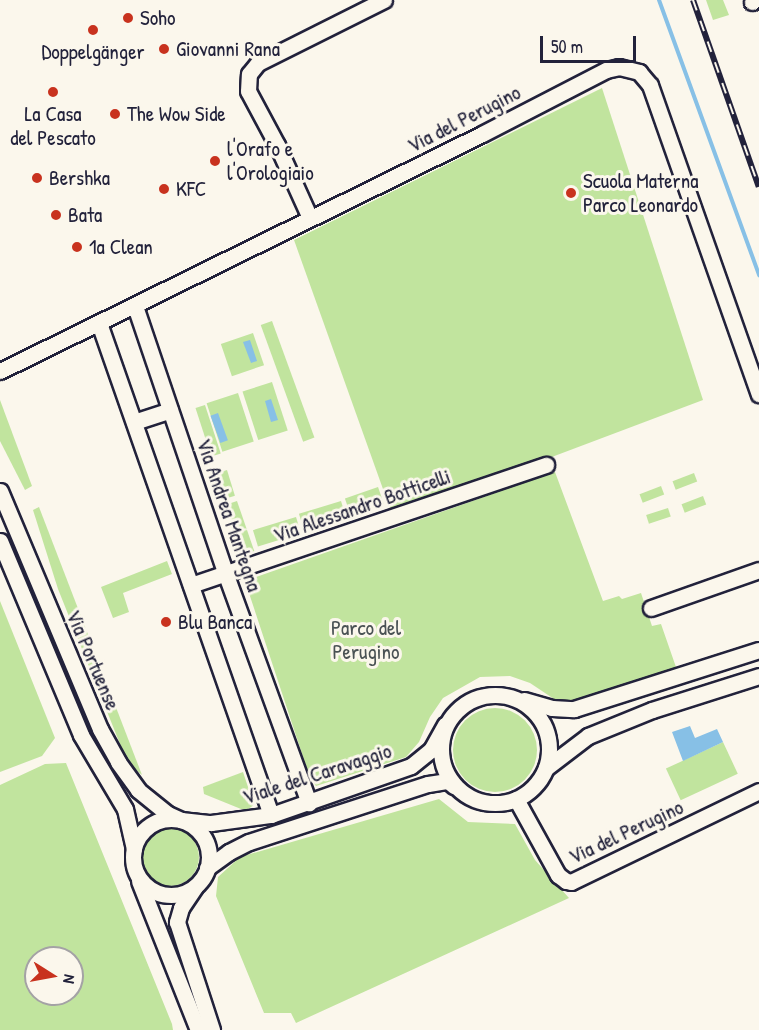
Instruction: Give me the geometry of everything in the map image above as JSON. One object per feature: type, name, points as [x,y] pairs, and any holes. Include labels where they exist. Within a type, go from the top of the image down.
[{"type":"street","points":[[310,218],[277,144],[248,91],[249,74],[258,63],[384,0]]},
{"type":"street","name":"Via del Perugino","points":[[0,371],[616,67],[630,68],[643,75],[650,85],[759,394]]},
{"type":"street","name":"Via Andrea Mantegna","points":[[135,306],[226,574],[309,803]]},
{"type":"street","points":[[99,323],[271,815]]},
{"type":"street","points":[[134,422],[170,410]]},
{"type":"street","name":"Via Alessandro Botticelli","points":[[190,585],[546,465]]},
{"type":"street","name":"Via Portuense","points":[[0,491],[109,747],[138,790],[158,808],[181,820]]},
{"type":"street","name":"Via Portuense","points":[[0,541],[76,726],[125,809],[134,849]]},
{"type":"street","points":[[651,608],[759,570]]},
{"type":"street","points":[[512,697],[527,705],[543,725],[549,751],[546,768],[537,783],[516,799],[500,803],[483,802],[468,796],[454,786],[445,773],[441,757],[440,741],[446,725],[454,712],[466,702],[481,696],[496,694],[512,697],[552,708],[574,709],[759,650]]},
{"type":"street","points":[[546,768],[588,736],[652,710],[759,676]]},
{"type":"street","name":"Viale del Caravaggio","points":[[181,820],[221,824],[271,815],[309,803],[411,766],[431,750],[446,725]]},
{"type":"street","name":"Viale del Caravaggio","points":[[207,868],[239,846],[272,834],[428,784],[448,781],[454,786]]},
{"type":"street","name":"Via del Perugino","points":[[516,799],[558,875],[571,882],[759,791]]},
{"type":"street","points":[[198,1030],[136,873],[134,849],[138,837],[151,825],[169,819],[181,820],[196,829],[207,844],[207,868],[185,902],[177,922],[212,1030]]},
{"type":"street","points":[[136,873],[143,883],[163,894],[186,891],[196,885]]},
{"type":"green space","points":[[706,0],[723,0],[729,15],[713,20]]},
{"type":"green space","points":[[602,88],[703,400],[393,517],[294,240]]},
{"type":"green space","points":[[272,321],[314,438],[303,442],[261,325]]},
{"type":"green space","points":[[253,333],[264,365],[232,376],[221,344]]},
{"type":"green space","points":[[272,382],[288,431],[258,440],[243,392]]},
{"type":"green space","points":[[238,393],[254,442],[222,452],[207,403]]},
{"type":"green space","points":[[0,400],[32,486],[25,490],[0,441]]},
{"type":"green space","points":[[205,405],[221,454],[211,457],[195,408]]},
{"type":"green space","points":[[227,470],[235,496],[225,499],[217,473]]},
{"type":"green space","name":"Parco del Perugino","points":[[555,472],[603,601],[619,596],[622,599],[641,593],[652,626],[661,624],[677,670],[571,702],[554,699],[530,683],[510,676],[480,677],[443,698],[430,717],[419,742],[406,757],[316,786],[310,778],[245,581]]},
{"type":"green space","points":[[694,473],[697,481],[676,490],[673,481]]},
{"type":"green space","points":[[661,486],[664,494],[643,503],[640,494]]},
{"type":"green space","points":[[378,487],[384,504],[351,515],[345,498]]},
{"type":"green space","points":[[703,496],[706,504],[685,513],[682,504]]},
{"type":"green space","points":[[237,501],[254,551],[244,555],[227,505]]},
{"type":"green space","points":[[341,501],[346,517],[304,530],[299,514]]},
{"type":"green space","points":[[39,507],[142,775],[132,767],[122,749],[58,589],[33,510]]},
{"type":"green space","points":[[668,508],[671,517],[649,524],[646,515]]},
{"type":"green space","points":[[296,517],[301,533],[258,546],[253,530]]},
{"type":"green space","points":[[167,561],[172,574],[123,593],[129,612],[113,618],[101,587]]},
{"type":"green space","points":[[0,601],[55,738],[42,756],[0,772]]},
{"type":"green space","points":[[495,708],[511,711],[525,720],[534,734],[537,750],[534,766],[525,780],[511,789],[495,792],[479,789],[465,780],[456,766],[453,750],[456,734],[465,720],[479,711]]},
{"type":"green space","points":[[723,742],[738,774],[681,800],[666,769]]},
{"type":"green space","points":[[66,763],[173,1030],[0,1030],[0,785],[45,764]]},
{"type":"green space","points":[[243,772],[254,805],[248,809],[241,809],[204,794],[203,787]]},
{"type":"green space","points":[[439,799],[468,822],[515,824],[535,860],[569,898],[296,1023],[291,1013],[264,1013],[216,896],[218,877],[240,857]]},
{"type":"green space","points":[[170,828],[181,830],[194,841],[199,857],[197,868],[186,881],[170,886],[159,884],[146,873],[141,857],[143,846],[154,833]]},
{"type":"water","points":[[250,340],[257,361],[251,363],[243,342]]},
{"type":"water","points":[[271,399],[278,420],[271,422],[265,401]]},
{"type":"water","points":[[218,413],[228,440],[220,443],[210,416]]},
{"type":"water","points":[[690,726],[695,738],[717,729],[723,742],[683,761],[672,732]]},
{"type":"waterway","points":[[659,0],[759,275]]},
{"type":"railway","points":[[693,0],[759,187]]},
{"type":"place","name":"Soho","points":[[128,18]]},
{"type":"place","name":"Doppelgänger","points":[[93,30]]},
{"type":"place","name":"Giovanni Rana","points":[[164,49]]},
{"type":"place","name":"La Casa del Pescato","points":[[53,92]]},
{"type":"place","name":"The Wow Side","points":[[115,114]]},
{"type":"place","name":"l'Orafo e l'Orologiaio","points":[[215,161]]},
{"type":"place","name":"Bershka","points":[[37,178]]},
{"type":"place","name":"KFC","points":[[164,189]]},
{"type":"place","name":"Scuola Materna Parco Leonardo","points":[[571,193]]},
{"type":"place","name":"Bata","points":[[56,215]]},
{"type":"place","name":"1a Clean","points":[[77,247]]},
{"type":"place","name":"Blu Banca","points":[[166,622]]}]
